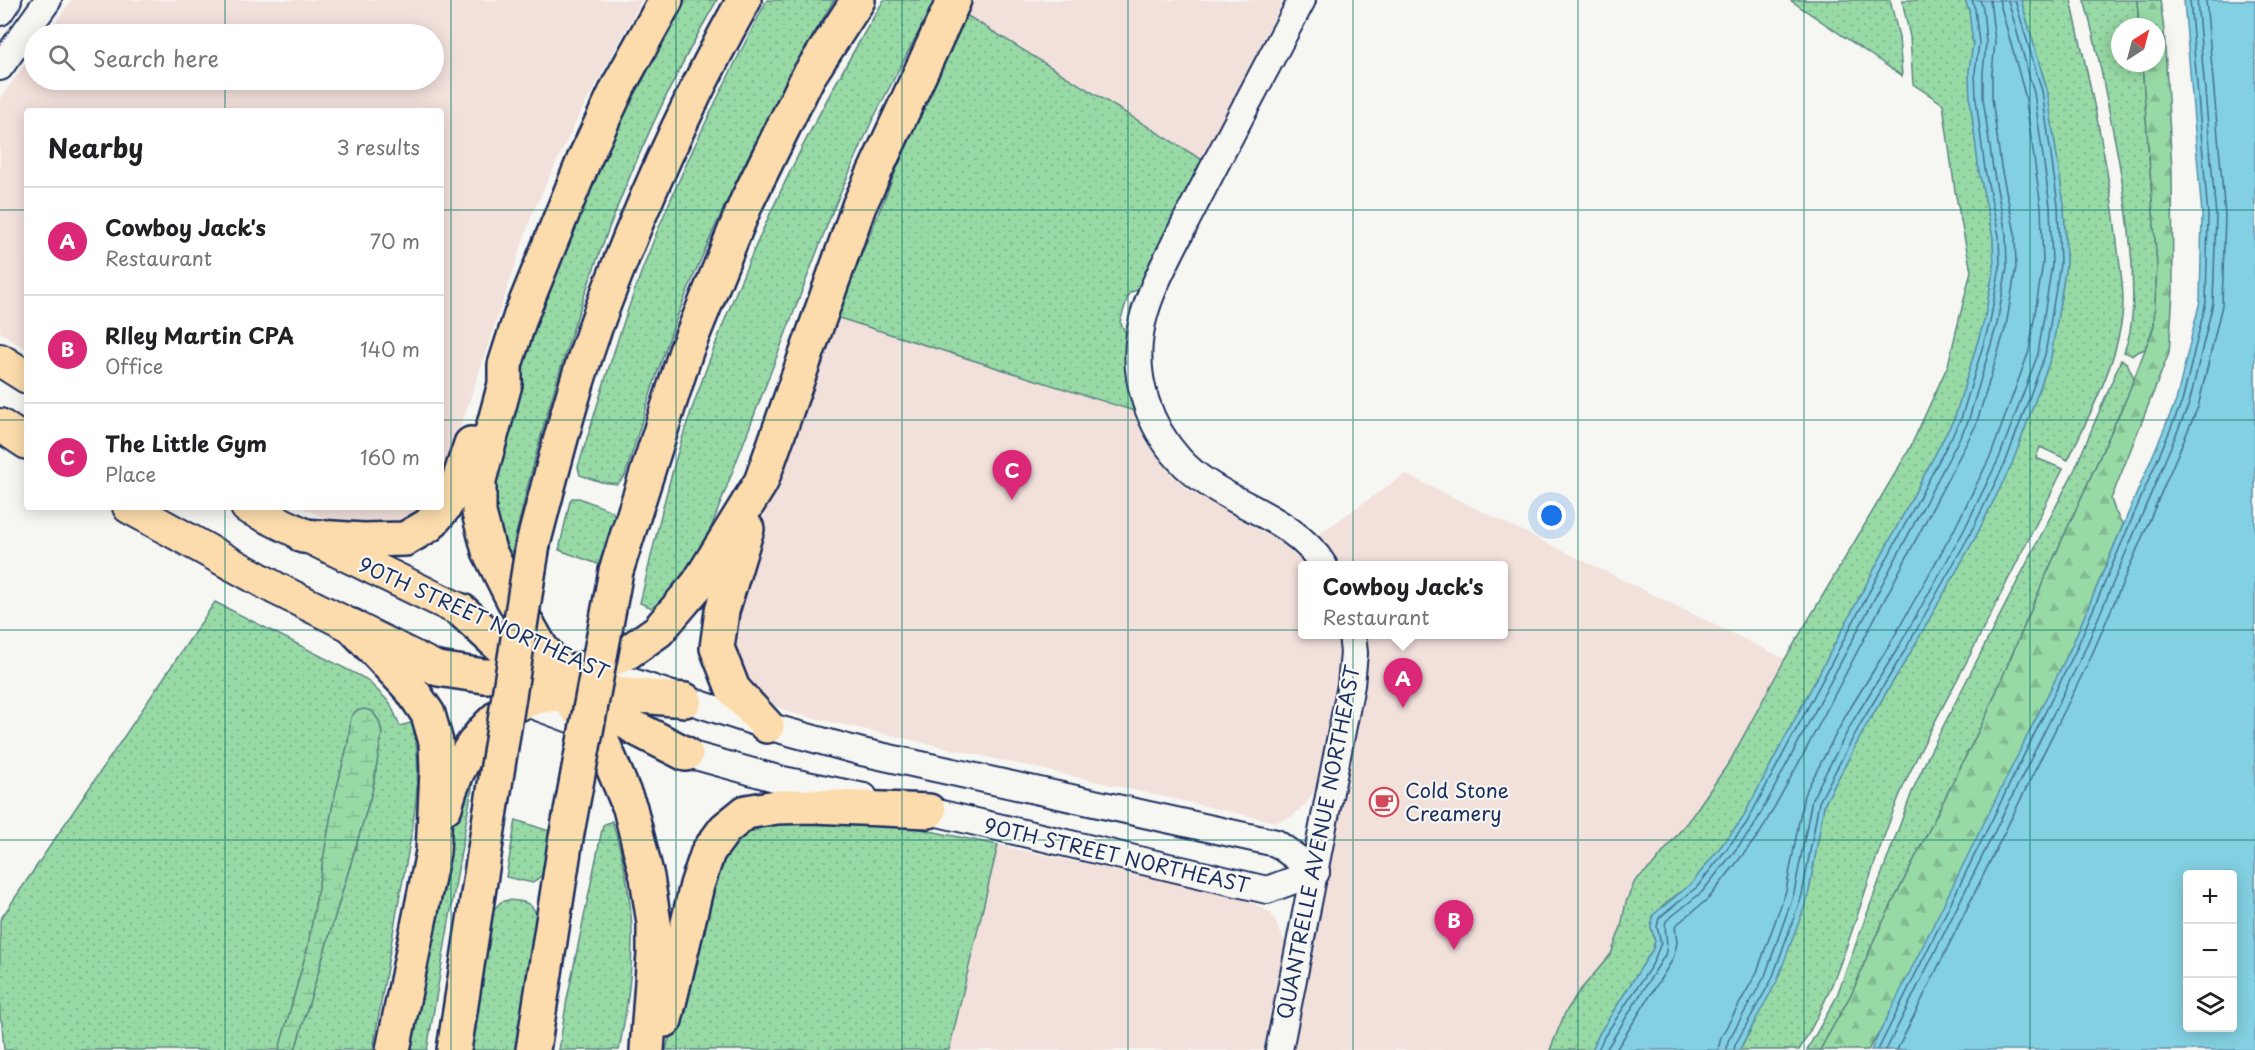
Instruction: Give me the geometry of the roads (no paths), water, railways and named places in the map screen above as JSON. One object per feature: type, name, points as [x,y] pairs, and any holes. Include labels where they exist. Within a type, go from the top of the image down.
[{"type":"highway","points":[[444,507],[458,483],[494,381],[505,365],[546,248],[584,160],[619,85],[666,0]]},
{"type":"highway","points":[[454,1050],[533,544],[563,430],[602,310],[662,164],[744,0]]},
{"type":"highway","points":[[533,1050],[566,838],[616,571],[686,351],[747,201],[808,77],[858,0]]},
{"type":"highway","points":[[767,726],[733,689],[717,648],[722,611],[761,482],[859,206],[954,0]]},
{"type":"highway","points":[[505,365],[505,384],[479,480],[479,513],[493,560],[557,679],[597,729],[630,808],[647,877],[654,923],[647,1050]]},
{"type":"highway","points":[[393,1050],[433,852],[448,795],[459,765],[482,733],[505,712],[557,679],[628,652],[658,631],[698,584],[761,482]]},
{"type":"highway","points":[[303,536],[363,540],[405,538],[429,525],[442,510]]},
{"type":"highway","points":[[462,611],[514,659],[557,679],[635,728],[686,754]]},
{"type":"highway","points":[[352,626],[411,689],[430,721],[436,742],[437,771],[433,852]]},
{"type":"highway","points":[[438,669],[484,675],[557,679],[685,700]]},
{"type":"highway","points":[[654,1050],[666,1017],[697,885],[708,852],[724,829],[746,812],[777,807],[813,806],[930,811]]},
{"type":"main road","points":[[0,360],[24,375]]},
{"type":"main road","points":[[0,425],[24,441]]},
{"type":"main road","points":[[134,510],[277,589],[438,669]]},
{"type":"main road","name":"90TH STREET NORTHEAST","points":[[253,510],[462,611]]},
{"type":"street","points":[[0,12],[8,0]]},
{"type":"street","points":[[31,24],[48,0]]},
{"type":"street","points":[[1302,0],[1229,136],[1165,263],[1140,333],[1139,370],[1145,401],[1160,435],[1181,461],[1207,482],[1288,530],[1308,545],[1320,561]]},
{"type":"street","points":[[0,67],[24,34]]},
{"type":"street","name":"QUANTRELLE AVENUE NORTHEAST","points":[[1279,1050],[1298,948],[1316,872],[1351,684],[1354,653],[1353,639]]},
{"type":"street","points":[[685,700],[767,726],[862,752],[1276,843],[1316,872]]},
{"type":"street","name":"90TH STREET NORTHEAST","points":[[597,729],[778,779],[930,811],[1267,890],[1316,872]]},
{"type":"water","points":[[1965,0],[2021,0],[2047,90],[2064,205],[2066,265],[2051,357],[2012,464],[1975,538],[1866,726],[1824,805],[1808,897],[1777,981],[1739,1050],[1592,1050],[1599,1034],[1653,949],[1655,941],[1651,927],[1653,915],[1692,883],[1741,821],[1955,417],[1984,321],[1994,267],[1993,237],[1979,171],[1970,99],[1969,71],[1973,44],[1969,10]]},
{"type":"water","points":[[2184,0],[2255,0],[2255,1050],[1871,1050],[2070,650],[2176,401],[2200,301],[2202,215]]},
{"type":"place","name":"The Little Gym","points":[[1012,500]]},
{"type":"place","name":"Cowboy Jack's","points":[[1403,708]]},
{"type":"place","name":"Cold Stone Creamery","points":[[1384,802]]},
{"type":"place","name":"RIley Martin CPA","points":[[1454,950]]}]
